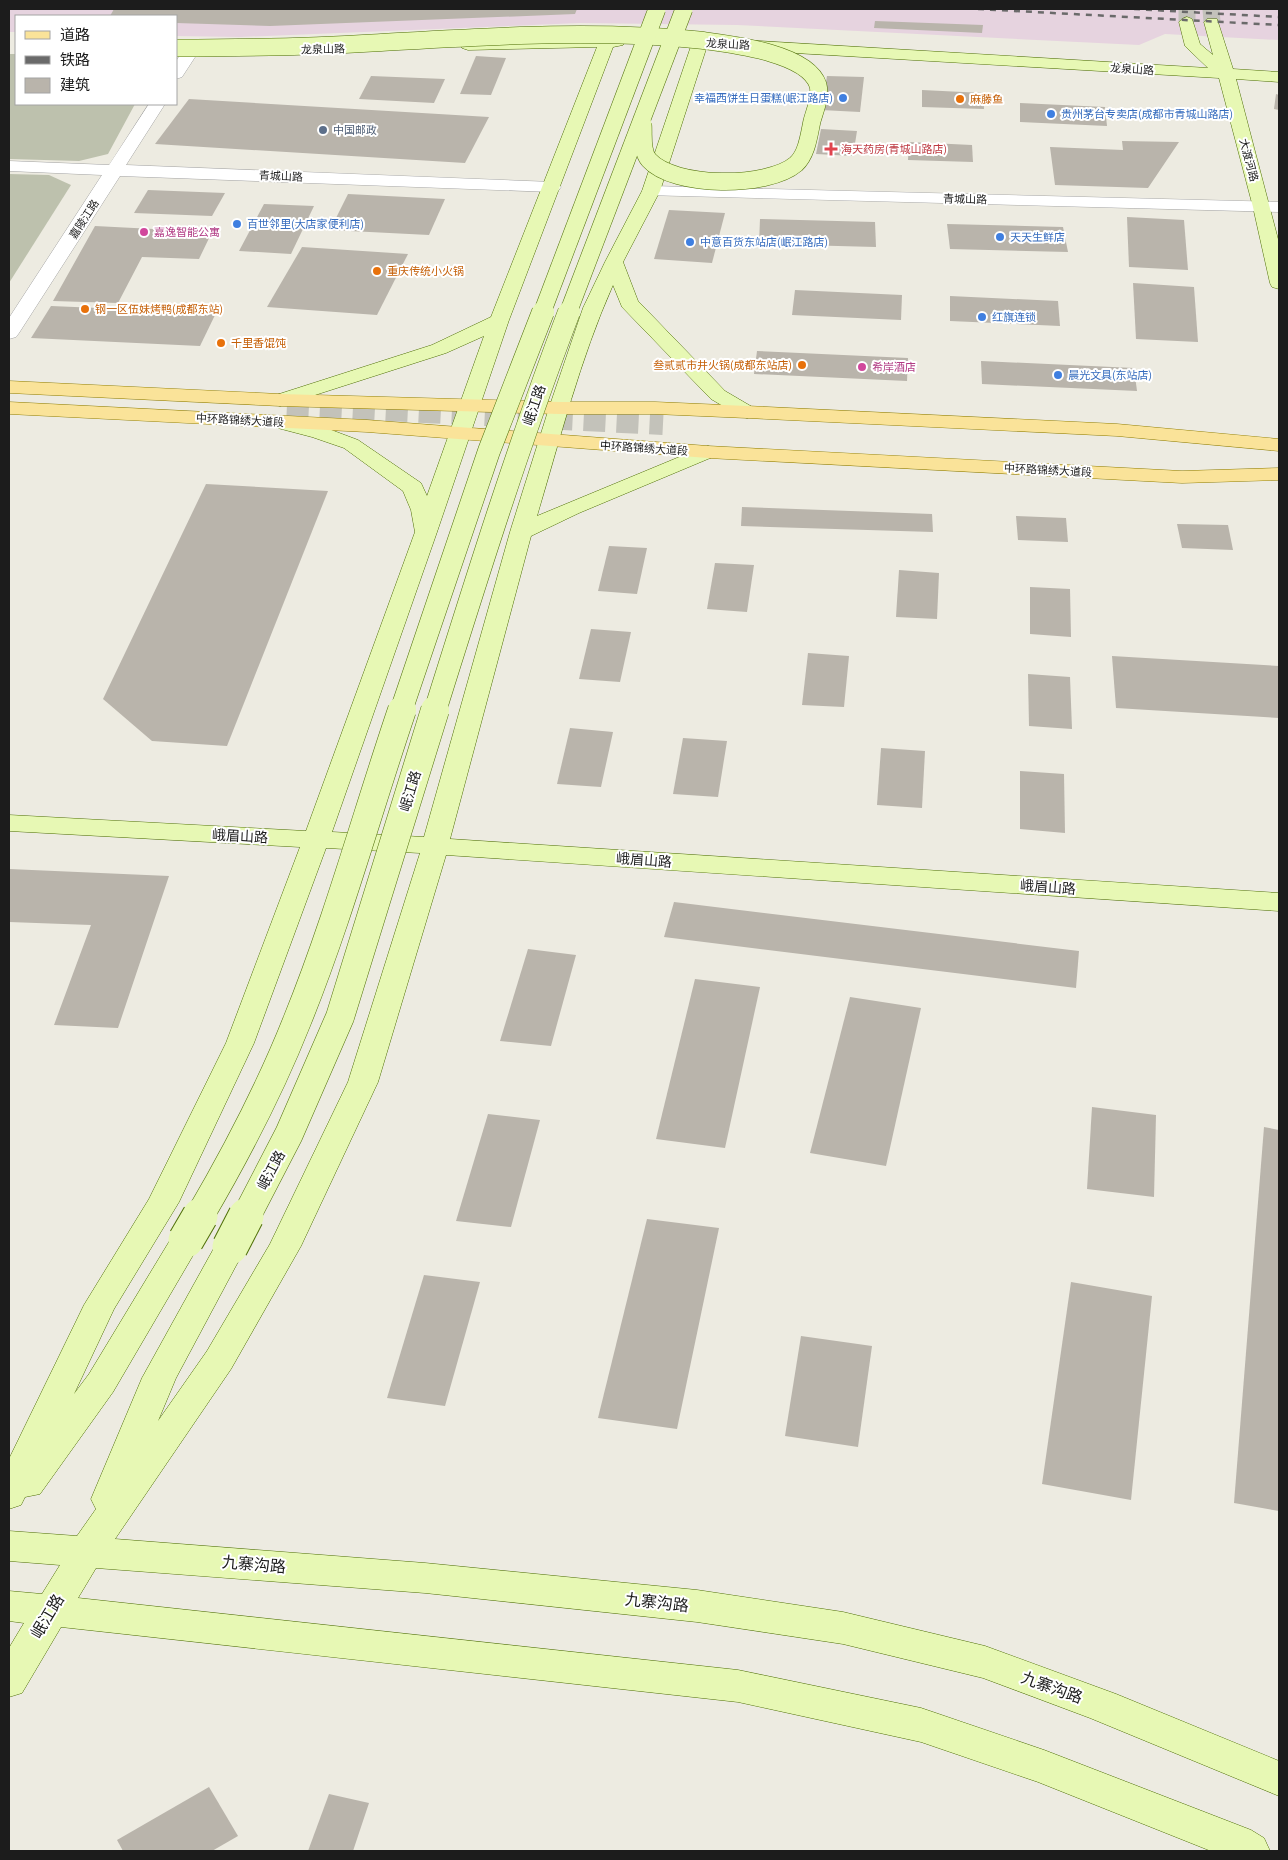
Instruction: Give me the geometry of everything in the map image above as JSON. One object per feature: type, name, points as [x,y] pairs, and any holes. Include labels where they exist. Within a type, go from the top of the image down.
[{"type":"main road","name":"岷江路","points":[[9,1511],[101,1383],[186,1240],[231,1162],[268,1088],[297,1022],[320,960],[489,451],[589,193],[657,9]]},
{"type":"main road","name":"岷江路","points":[[87,1551],[159,1378],[289,1134],[340,1017],[496,517],[540,388],[684,9]]},
{"type":"main road","points":[[1187,22],[1193,46],[1226,75]]},
{"type":"main road","name":"大渡河路","points":[[1212,22],[1226,75],[1270,207],[1279,283]]},
{"type":"main road","points":[[181,50],[298,47],[523,35],[694,40],[741,46],[791,61],[807,71],[816,81],[819,94],[806,147],[795,165],[769,177],[743,181],[720,182],[691,179],[669,174],[650,163],[645,154],[643,119]]},
{"type":"main road","points":[[9,1495],[100,1305],[163,1202],[240,1044],[316,840],[426,532],[458,434],[499,320],[607,42]]},
{"type":"main road","name":"龙泉山路","points":[[181,50],[607,42],[700,43],[1279,77]]},
{"type":"main road","name":"岷江路","points":[[9,1682],[50,1610],[87,1551],[219,1360],[285,1246],[363,1082],[435,846],[521,532],[548,441],[593,308],[614,262],[651,191],[700,43]]},
{"type":"main road","points":[[614,262],[629,303],[718,394],[746,412]]},
{"type":"main road","points":[[280,400],[439,349],[499,320]]},
{"type":"main road","name":"中环路锦绣大道段","points":[[9,387],[280,400],[559,408],[654,408],[746,412],[1117,430],[1279,446]]},
{"type":"main road","name":"中环路锦绣大道段","points":[[9,408],[367,426],[708,452],[1182,477],[1279,474]]},
{"type":"main road","points":[[277,422],[319,432],[351,444],[413,488],[422,510],[426,532]]},
{"type":"main road","points":[[1279,446],[1100,443],[662,430],[1164,461],[1279,470]]},
{"type":"main road","points":[[521,532],[571,508],[708,452]]},
{"type":"main road","name":"峨眉山路","points":[[9,823],[435,846],[1279,902]]},
{"type":"main road","name":"九寨沟路","points":[[9,1546],[425,1578],[697,1606],[843,1628],[985,1662],[1103,1706],[1279,1779]]},
{"type":"main road","points":[[9,1606],[738,1686],[920,1725],[1044,1767],[1237,1843],[1250,1851]]},
{"type":"street","points":[[178,64],[181,50]]},
{"type":"street","name":"嘉陵江路","points":[[9,333],[156,105]]},
{"type":"street","name":"青城山路","points":[[9,166],[552,186]]},
{"type":"street","name":"青城山路","points":[[651,191],[1270,207]]},
{"type":"shaded area","points":[[9,9],[1279,9],[1279,40],[1165,34],[1139,45],[737,25],[580,23],[240,37],[178,36],[178,15],[15,15],[15,32],[9,32]]},
{"type":"shaded area","points":[[9,54],[15,54],[15,105],[134,105],[108,154],[79,161],[9,159]]},
{"type":"shaded area","points":[[9,174],[49,175],[71,185],[9,283]]},
{"type":"building","points":[[114,9],[577,9],[575,14],[270,26],[178,23],[178,15],[111,15]]},
{"type":"building","points":[[875,21],[983,25],[982,33],[874,28]]},
{"type":"building","points":[[476,56],[506,58],[491,95],[460,94]]},
{"type":"building","name":"中国邮政","points":[[371,76],[445,79],[434,103],[359,99]]},
{"type":"building","points":[[827,76],[864,77],[860,112],[821,110]]},
{"type":"building","points":[[922,90],[983,93],[984,109],[922,107]]},
{"type":"building","points":[[1276,94],[1279,95],[1279,110],[1274,109]]},
{"type":"building","name":"中国邮政","points":[[189,99],[489,117],[465,163],[155,144]]},
{"type":"building","points":[[1020,103],[1105,107],[1107,126],[1020,122]]},
{"type":"building","points":[[821,129],[857,131],[853,156],[816,154]]},
{"type":"building","points":[[1122,141],[1179,142],[1148,188],[1055,185],[1050,147],[1123,150]]},
{"type":"building","points":[[909,142],[972,145],[973,162],[908,160]]},
{"type":"building","points":[[148,190],[225,193],[212,216],[134,213]]},
{"type":"building","points":[[348,194],[445,199],[429,235],[330,230]]},
{"type":"building","points":[[264,204],[314,206],[291,254],[239,251]]},
{"type":"building","points":[[669,210],[725,213],[712,263],[654,259]]},
{"type":"building","points":[[1127,217],[1184,220],[1188,270],[1129,267]]},
{"type":"building","points":[[760,219],[875,222],[876,247],[759,244]]},
{"type":"building","points":[[947,224],[1063,227],[1068,252],[950,249]]},
{"type":"building","points":[[95,226],[212,232],[199,259],[142,257],[118,303],[53,301]]},
{"type":"building","points":[[302,247],[408,254],[377,315],[267,307]]},
{"type":"building","points":[[1133,283],[1194,287],[1198,342],[1136,339]]},
{"type":"building","points":[[795,290],[902,295],[901,320],[792,315]]},
{"type":"building","points":[[950,296],[1058,301],[1060,326],[950,321]]},
{"type":"building","points":[[51,306],[216,313],[200,346],[31,338]]},
{"type":"building","points":[[757,351],[908,358],[907,381],[754,374]]},
{"type":"building","points":[[981,361],[1134,368],[1137,391],[982,384]]},
{"type":"building","points":[[206,484],[328,491],[227,746],[152,741],[103,699]]},
{"type":"building","points":[[742,507],[932,514],[933,532],[741,526]]},
{"type":"building","points":[[1016,516],[1066,518],[1068,542],[1018,540]]},
{"type":"building","points":[[1177,524],[1228,525],[1233,550],[1182,548]]},
{"type":"building","points":[[609,546],[647,548],[637,594],[598,591]]},
{"type":"building","points":[[715,563],[754,565],[747,612],[707,609]]},
{"type":"building","points":[[899,570],[939,573],[937,619],[896,617]]},
{"type":"building","points":[[1030,587],[1070,589],[1071,637],[1030,634]]},
{"type":"building","points":[[591,629],[631,632],[620,682],[579,679]]},
{"type":"building","points":[[808,653],[849,656],[844,707],[802,705]]},
{"type":"building","points":[[1112,656],[1279,666],[1279,718],[1116,708]]},
{"type":"building","points":[[1028,674],[1070,677],[1072,729],[1029,726]]},
{"type":"building","points":[[570,728],[613,732],[601,787],[557,784]]},
{"type":"building","points":[[683,738],[727,741],[718,797],[673,794]]},
{"type":"building","points":[[881,748],[925,751],[922,808],[877,805]]},
{"type":"building","points":[[1020,771],[1064,774],[1065,833],[1020,829]]},
{"type":"building","points":[[9,869],[169,876],[118,1028],[54,1025],[91,925],[9,922]]},
{"type":"building","points":[[674,902],[1079,951],[1076,988],[664,937]]},
{"type":"building","points":[[528,949],[576,955],[551,1046],[500,1041]]},
{"type":"building","points":[[695,979],[760,987],[725,1148],[656,1139]]},
{"type":"building","points":[[850,997],[921,1008],[886,1166],[810,1153]]},
{"type":"building","points":[[1092,1107],[1156,1115],[1154,1197],[1087,1189]]},
{"type":"building","points":[[488,1114],[540,1120],[511,1227],[456,1221]]},
{"type":"building","points":[[1264,1127],[1279,1130],[1279,1511],[1234,1503]]},
{"type":"building","points":[[647,1219],[719,1228],[677,1429],[598,1418]]},
{"type":"building","points":[[424,1275],[480,1282],[445,1406],[387,1398]]},
{"type":"building","points":[[1071,1282],[1152,1296],[1131,1500],[1042,1484]]},
{"type":"building","points":[[801,1336],[872,1346],[858,1447],[785,1436]]},
{"type":"building","points":[[209,1787],[238,1836],[212,1851],[123,1851],[117,1840]]},
{"type":"building","points":[[329,1794],[369,1803],[353,1851],[308,1851]]},
{"type":"tunnel","points":[[1187,9],[1187,22]]},
{"type":"tunnel","points":[[1211,9],[1212,22]]},
{"type":"tunnel","points":[[287,405],[663,424]]},
{"type":"railway","points":[[978,9],[1279,25]]},
{"type":"railway","points":[[1134,9],[1279,17]]},
{"type":"place","name":"幸福西饼生日蛋糕(岷江路店)","points":[[843,98]]},
{"type":"place","name":"麻藤鱼","points":[[960,99]]},
{"type":"place","name":"贵州茅台专卖店(成都市青城山路店)","points":[[1051,114]]},
{"type":"place","name":"中国邮政","points":[[323,130]]},
{"type":"place","name":"海天药房(青城山路店)","points":[[831,149]]},
{"type":"place","name":"百世邻里(大店家便利店)","points":[[237,224]]},
{"type":"place","name":"嘉逸智能公寓","points":[[144,232]]},
{"type":"place","name":"天天生鲜店","points":[[1000,237]]},
{"type":"place","name":"中意百货东站店(岷江路店)","points":[[690,242]]},
{"type":"place","name":"重庆传统小火锅","points":[[377,271]]},
{"type":"place","name":"钢一区伍妹烤鸭(成都东站)","points":[[85,309]]},
{"type":"place","name":"红旗连锁","points":[[982,317]]},
{"type":"place","name":"千里香馄饨","points":[[221,343]]},
{"type":"place","name":"叁贰贰市井火锅(成都东站店)","points":[[802,365]]},
{"type":"place","name":"希岸酒店","points":[[862,367]]},
{"type":"place","name":"晨光文具(东站店)","points":[[1058,375]]}]
